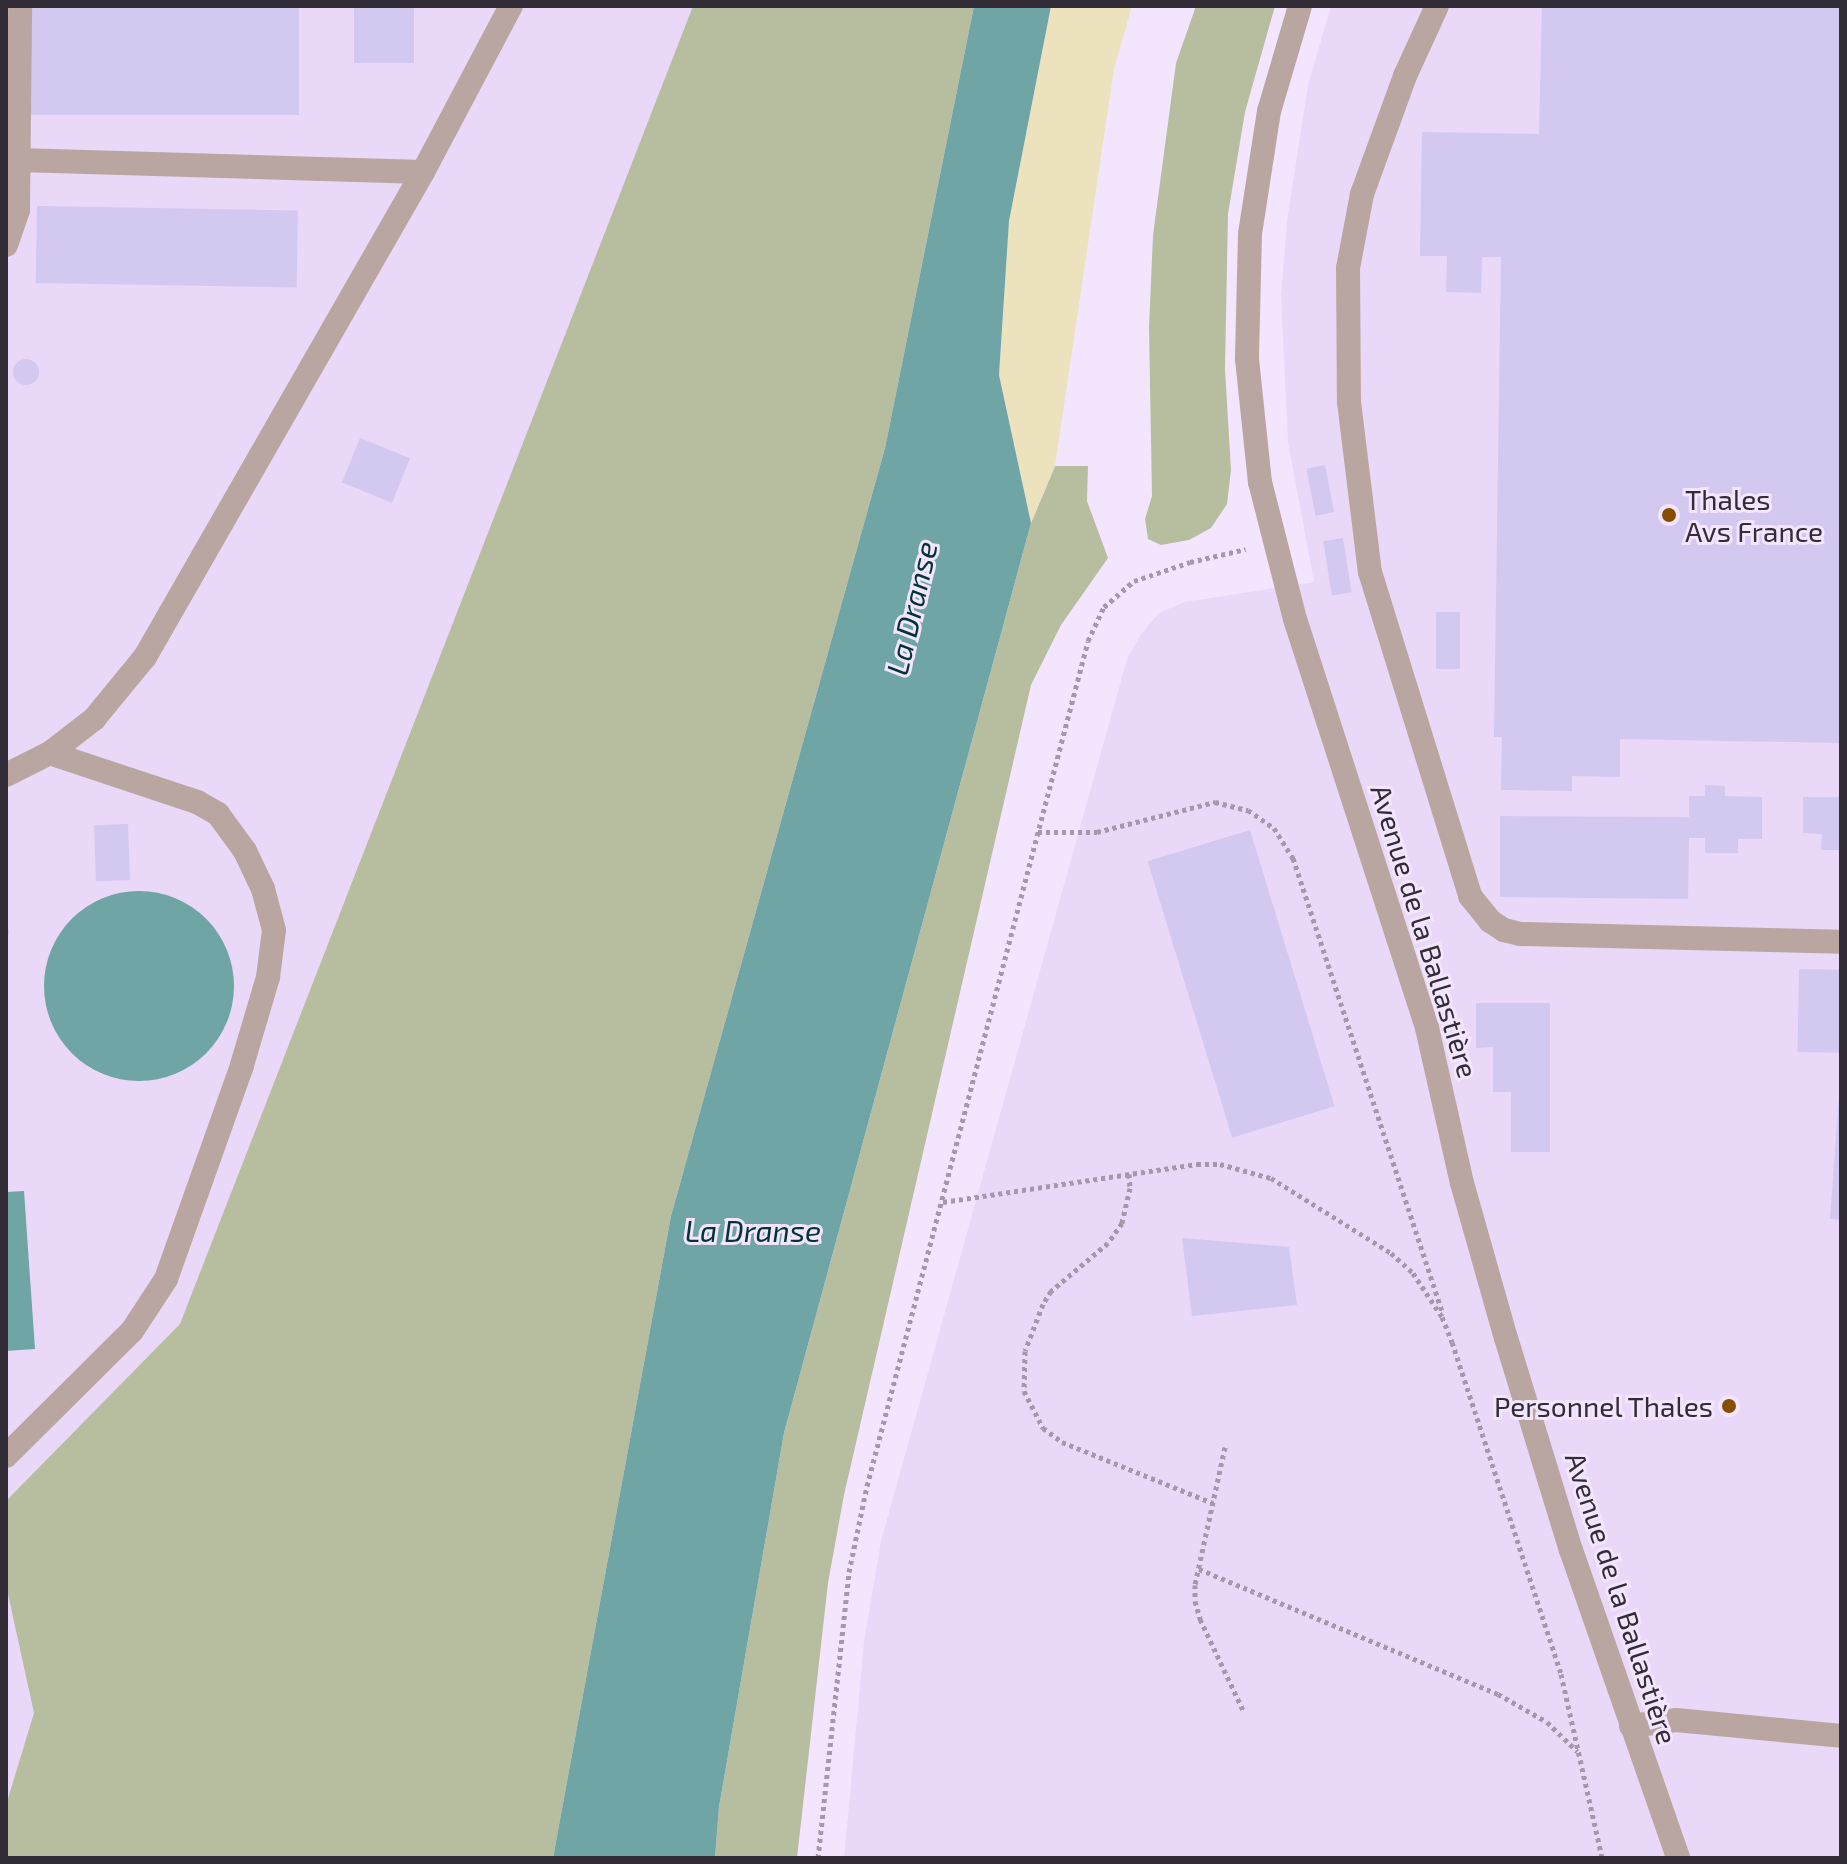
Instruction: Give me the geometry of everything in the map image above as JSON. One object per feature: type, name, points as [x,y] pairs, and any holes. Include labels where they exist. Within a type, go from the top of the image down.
[{"type":"street","points":[[6,245],[18,210],[20,6]]},
{"type":"street","points":[[6,775],[50,753],[102,710],[153,645],[423,172],[511,6]]},
{"type":"street","name":"Avenue de la Ballastière","points":[[1300,6],[1273,96],[1257,172],[1247,296],[1251,421],[1273,544],[1427,1028],[1462,1183],[1506,1338],[1631,1726],[1678,1858]]},
{"type":"street","points":[[1437,6],[1405,76],[1362,194],[1348,268],[1349,402],[1370,572],[1470,896],[1490,921],[1504,930],[1520,934],[1841,942]]},
{"type":"street","points":[[18,160],[423,172]]},
{"type":"street","points":[[6,1456],[132,1331],[166,1279],[246,1050],[268,977],[274,930],[263,889],[245,851],[218,814],[197,802],[50,753]]},
{"type":"street","points":[[1631,1726],[1676,1720],[1841,1736]]},
{"type":"path","points":[[818,1858],[849,1572],[857,1529],[1088,641],[1104,607],[1134,581],[1213,556],[1273,544]]},
{"type":"path","points":[[1038,832],[1097,832],[1215,802],[1248,810],[1274,828],[1293,858],[1561,1674],[1602,1858]]},
{"type":"path","points":[[943,1202],[1197,1164],[1220,1164],[1271,1178],[1402,1263],[1426,1292],[1452,1342]]},
{"type":"path","points":[[1129,1174],[1130,1188],[1122,1223],[1108,1243],[1051,1291],[1043,1304],[1025,1351],[1024,1391],[1043,1428],[1062,1442],[1213,1503]]},
{"type":"path","points":[[1225,1447],[1195,1601],[1200,1619],[1243,1710]]},
{"type":"path","points":[[1199,1569],[1498,1694],[1547,1722],[1580,1754]]},
{"type":"shaded area","points":[[6,6],[693,6],[234,1185],[6,1858]]},
{"type":"shaded area","points":[[693,6],[974,6],[885,448],[671,1216],[553,1858],[6,1858],[6,1805],[34,1713],[6,1585],[6,1501],[180,1324]]},
{"type":"shaded area","points":[[1196,6],[1275,6],[1245,112],[1228,214],[1225,369],[1231,470],[1227,504],[1211,528],[1189,540],[1161,545],[1148,539],[1145,519],[1152,496],[1149,328],[1153,235],[1176,63]]},
{"type":"shaded area","points":[[1331,6],[1841,6],[1841,1858],[844,1858],[864,1642],[881,1541],[1127,659],[1141,634],[1159,613],[1184,602],[1314,582],[1288,442],[1281,296],[1287,221],[1308,85]]},
{"type":"shaded area","points":[[1055,466],[1088,466],[1087,501],[1108,558],[1061,625],[1031,685],[844,1495],[828,1583],[797,1858],[715,1858],[719,1807],[784,1433],[1031,523]]},
{"type":"sand","points":[[1051,6],[1132,6],[1114,69],[1055,466],[1031,523],[999,375],[1009,221]]},
{"type":"water","name":"La Dranse","points":[[974,6],[1051,6],[1009,221],[999,375],[1031,523],[784,1433],[719,1807],[715,1858],[553,1858],[671,1216],[885,448]]},
{"type":"water","points":[[139,891],[175,898],[206,919],[227,950],[234,986],[227,1022],[206,1053],[175,1074],[139,1081],[103,1074],[72,1053],[51,1022],[44,986],[51,950],[72,919],[103,898]]},
{"type":"water","points":[[24,1191],[35,1349],[6,1351],[6,1192]]},
{"type":"building","points":[[26,6],[299,6],[299,115],[26,115]]},
{"type":"building","points":[[354,6],[414,6],[414,63],[354,63]]},
{"type":"building","name":"Thales Avs France","points":[[1542,6],[1841,6],[1841,743],[1620,739],[1620,777],[1572,776],[1572,791],[1501,790],[1502,737],[1494,737],[1501,257],[1482,257],[1481,293],[1446,292],[1447,256],[1420,256],[1422,132],[1539,134]]},
{"type":"building","points":[[37,206],[298,211],[297,288],[36,283]]},
{"type":"building","points":[[26,359],[35,363],[39,372],[35,381],[26,385],[17,381],[13,372],[17,363]]},
{"type":"building","points":[[360,438],[410,458],[392,503],[342,483]]},
{"type":"building","points":[[1325,465],[1334,512],[1316,516],[1306,469]]},
{"type":"building","points":[[1343,538],[1352,592],[1332,595],[1323,541]]},
{"type":"building","points":[[1436,612],[1460,612],[1460,669],[1436,669]]},
{"type":"building","points":[[1705,785],[1725,786],[1725,796],[1762,797],[1762,839],[1738,839],[1738,853],[1705,853],[1705,838],[1689,838],[1688,899],[1500,897],[1500,816],[1689,817],[1689,796],[1705,796]]},
{"type":"building","points":[[1803,797],[1841,797],[1841,850],[1821,850],[1822,834],[1803,833]]},
{"type":"building","points":[[128,824],[130,880],[96,881],[94,825]]},
{"type":"building","points":[[1250,830],[1334,1106],[1232,1138],[1148,861]]},
{"type":"building","points":[[6,920],[9,931],[7,946],[6,946]]},
{"type":"building","points":[[1799,969],[1841,970],[1840,1053],[1798,1052]]},
{"type":"building","points":[[1476,1003],[1550,1003],[1550,1152],[1511,1152],[1511,1092],[1493,1092],[1493,1047],[1476,1048]]},
{"type":"building","points":[[1841,1096],[1841,1220],[1830,1219]]},
{"type":"building","points":[[1182,1238],[1289,1247],[1297,1305],[1192,1316]]},
{"type":"place","name":"Thales Avs France","points":[[1669,515]]},
{"type":"place","name":"Personnel Thales","points":[[1729,1406]]}]
